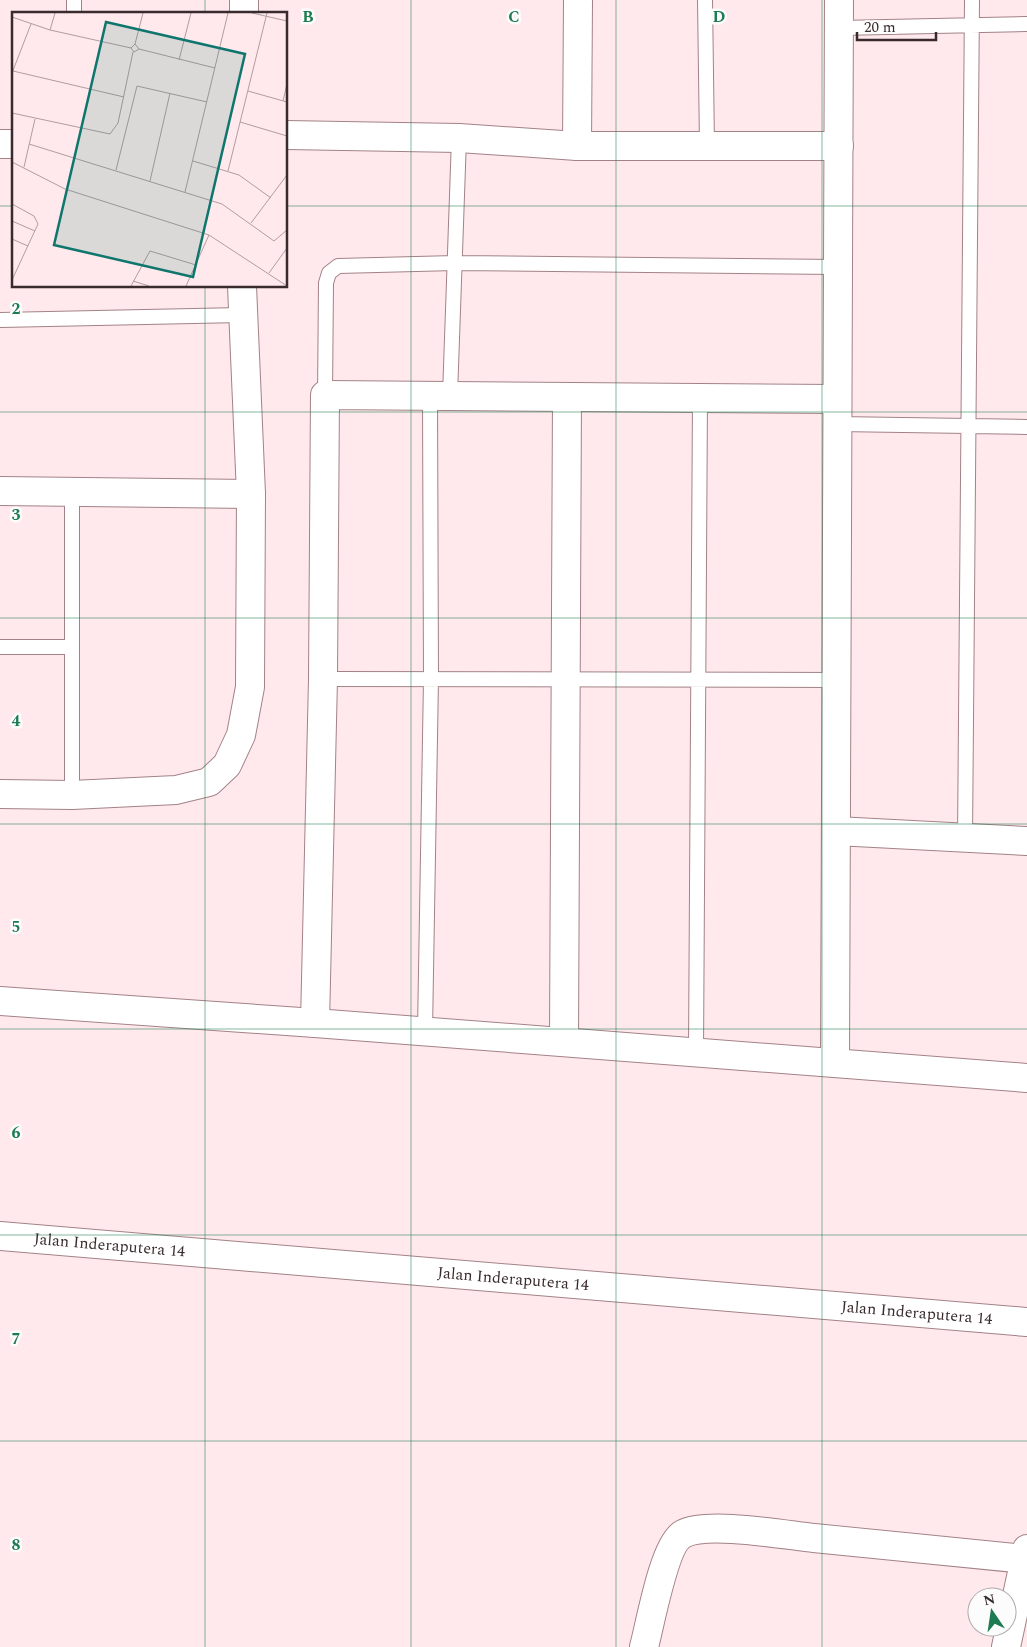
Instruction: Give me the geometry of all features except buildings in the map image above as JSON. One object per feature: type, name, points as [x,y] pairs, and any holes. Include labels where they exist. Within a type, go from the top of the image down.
[{"type":"street","points":[[577,146],[578,0]]},
{"type":"street","points":[[835,1063],[839,0]]},
{"type":"street","points":[[288,135],[459,138],[577,146],[839,146]]},
{"type":"street","points":[[0,794],[72,795],[176,790],[208,782],[227,765],[242,735],[250,687],[251,494],[242,288]]},
{"type":"street","points":[[315,1023],[323,679],[325,394],[700,398],[837,412]]},
{"type":"street","points":[[564,1042],[567,397]]},
{"type":"street","points":[[0,491],[72,490],[251,494]]},
{"type":"street","points":[[836,831],[1027,841]]},
{"type":"street","points":[[0,1001],[425,1031],[1027,1078]]},
{"type":"street","name":"Jalan Inderaputera 14","points":[[0,1236],[1027,1322]]},
{"type":"street","points":[[644,1647],[665,1563],[674,1542],[682,1534],[695,1530],[714,1529],[1026,1554],[1006,1647]]},
{"type":"lane","points":[[705,0],[707,146]]},
{"type":"lane","points":[[965,838],[972,0]]},
{"type":"lane","points":[[839,28],[1027,24]]},
{"type":"lane","points":[[425,1031],[431,679],[440,396],[455,263],[459,138]]},
{"type":"lane","points":[[325,394],[326,283],[329,273],[338,266],[455,263],[838,267]]},
{"type":"lane","points":[[0,320],[242,315]]},
{"type":"lane","points":[[696,1053],[700,398]]},
{"type":"lane","points":[[837,412],[968,426],[1027,427]]},
{"type":"lane","points":[[72,490],[72,795]]},
{"type":"lane","points":[[0,647],[72,647]]},
{"type":"lane","points":[[323,679],[836,680]]}]
